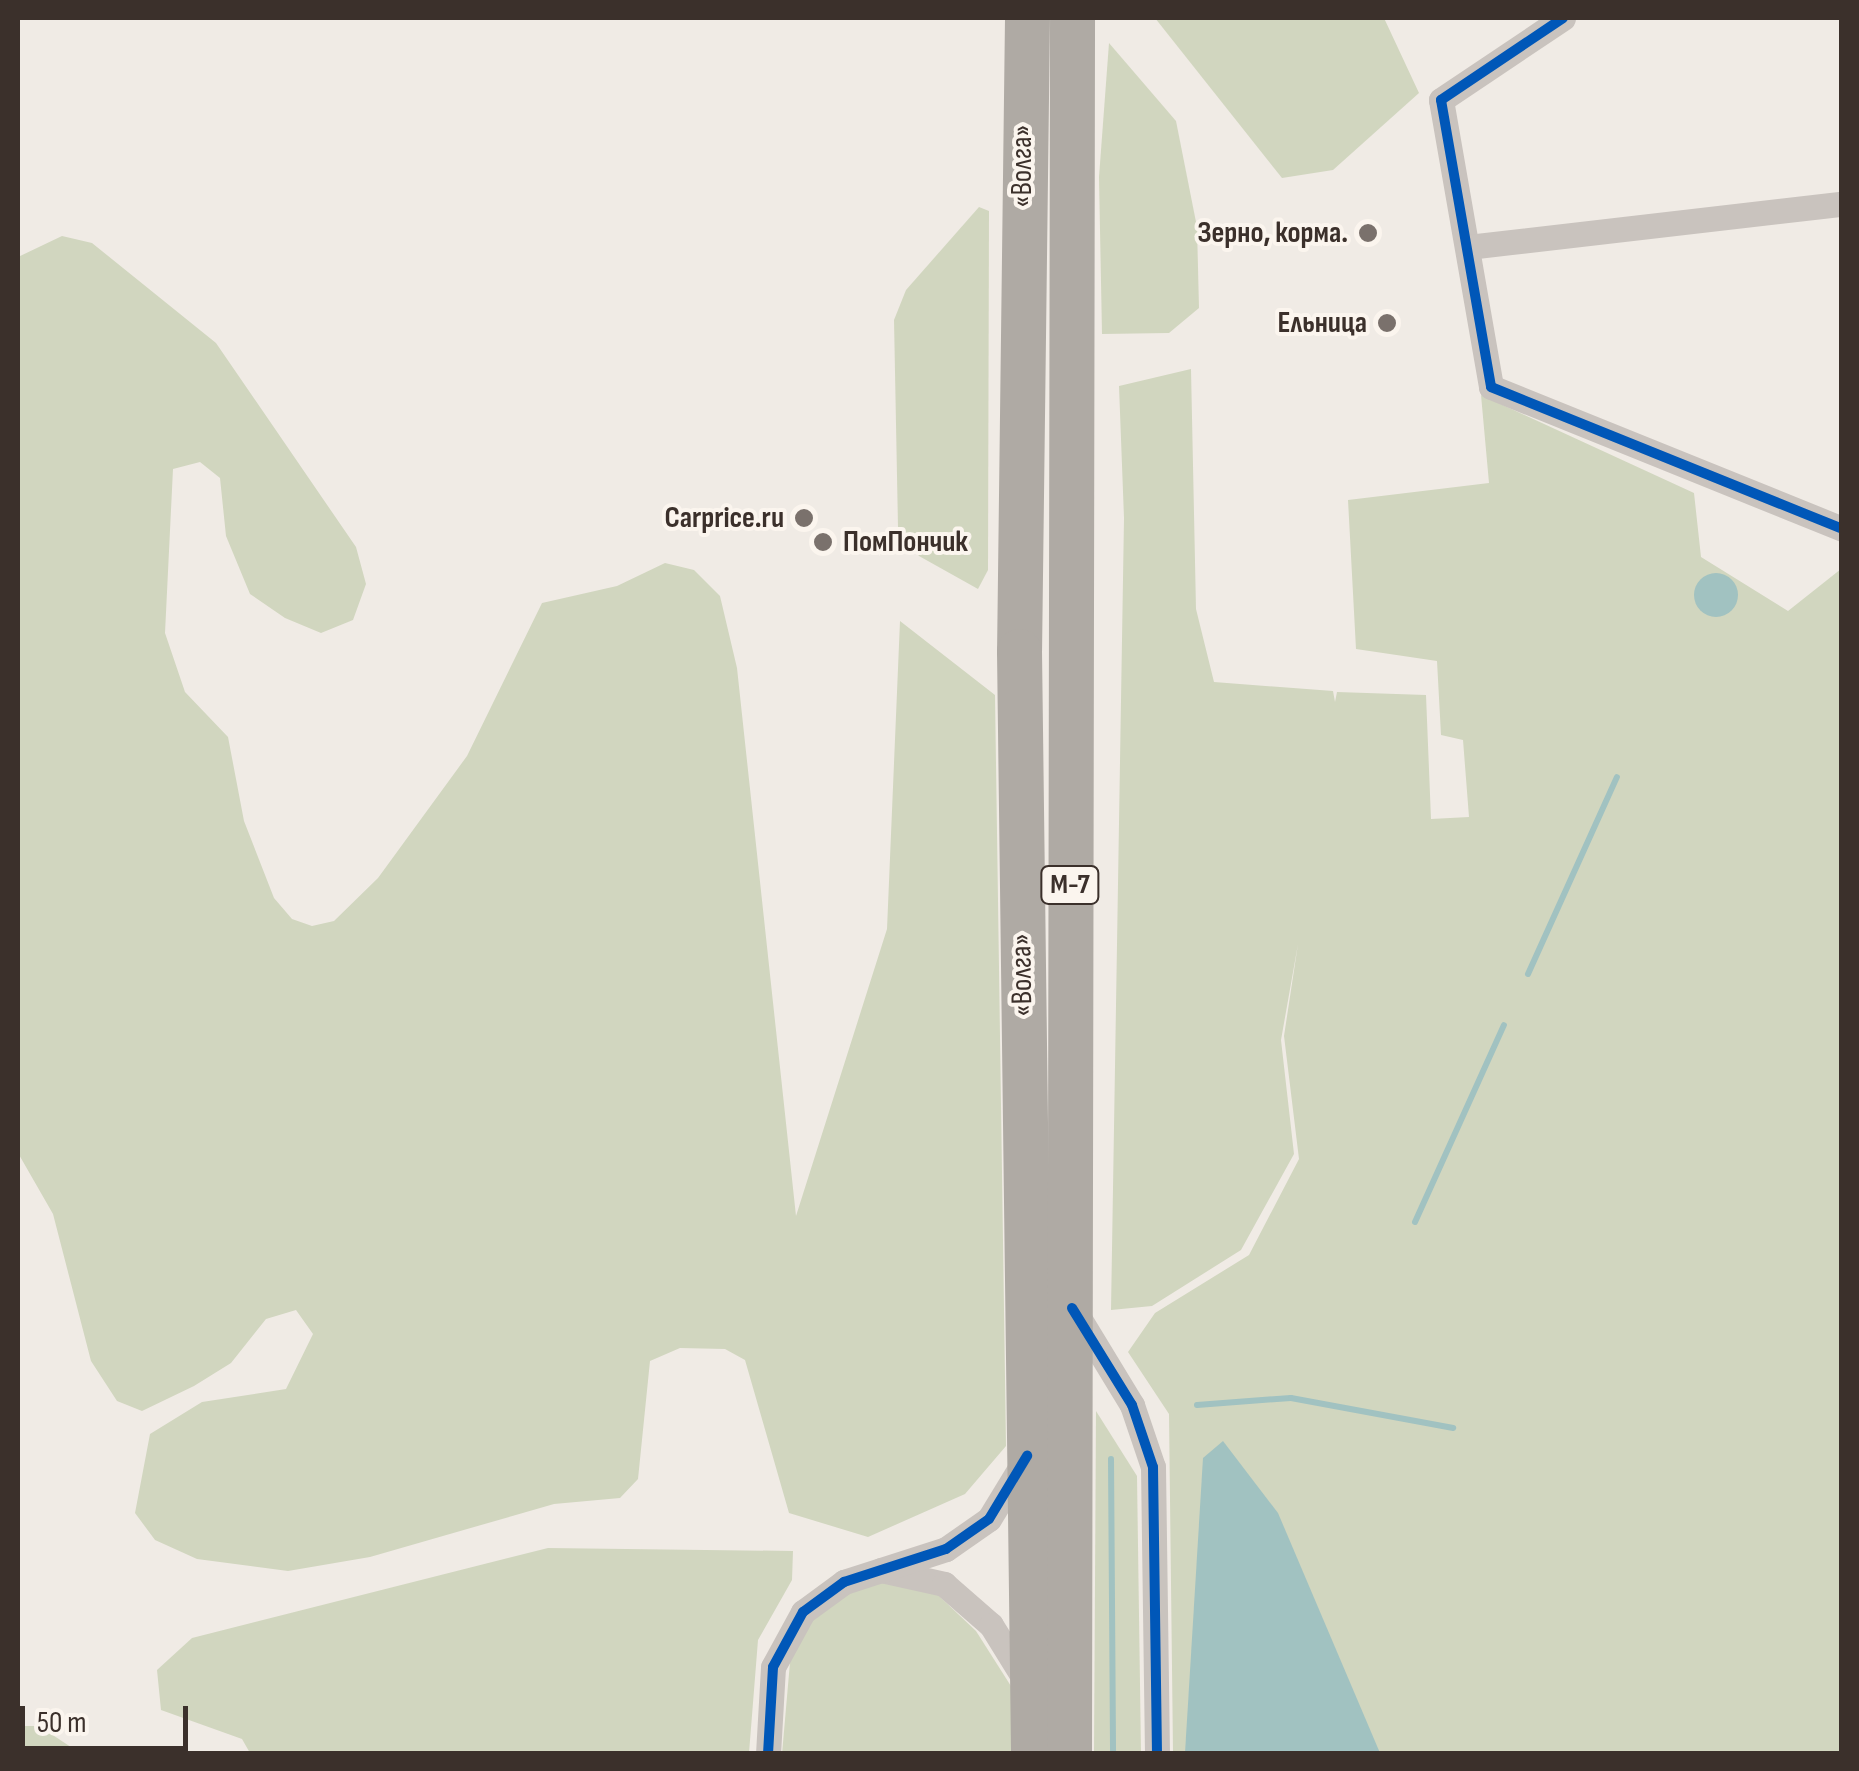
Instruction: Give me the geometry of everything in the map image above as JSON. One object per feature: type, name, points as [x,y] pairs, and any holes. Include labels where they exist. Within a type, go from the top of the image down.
[{"type":"highway","name":"«Волга»","points":[[1026,18],[1020,670],[1033,1754]]},
{"type":"highway","name":"«Волга»","points":[[1069,1754],[1072,18]]},
{"type":"street","points":[[1563,18],[1441,100],[1468,246],[1482,364],[1505,399],[1842,529]]},
{"type":"street","points":[[1468,246],[1842,204]]},
{"type":"street","points":[[1072,1308],[1132,1405],[1153,1467],[1157,1754]]},
{"type":"street","points":[[768,1754],[772,1668],[783,1640],[817,1599],[876,1569],[946,1549],[990,1519],[1027,1456]]},
{"type":"street","points":[[876,1569],[944,1584],[990,1624],[1033,1692]]},
{"type":"green space","points":[[1155,18],[1384,18],[1419,93],[1333,170],[1282,178]]},
{"type":"green space","points":[[1109,43],[1176,121],[1197,227],[1199,308],[1169,333],[1102,334],[1099,177]]},
{"type":"green space","points":[[979,207],[989,211],[988,570],[978,589],[919,556],[898,527],[894,320],[906,290]]},
{"type":"green space","points":[[62,236],[92,243],[216,343],[356,547],[366,584],[353,620],[321,633],[285,618],[250,594],[226,536],[220,478],[200,462],[173,469],[165,633],[185,692],[228,737],[244,821],[274,898],[292,919],[312,926],[334,921],[378,878],[467,756],[542,603],[617,586],[665,563],[694,570],[720,596],[737,668],[796,1216],[887,929],[900,621],[995,695],[1006,1446],[965,1494],[868,1537],[789,1513],[745,1360],[725,1349],[680,1348],[650,1361],[638,1479],[620,1498],[554,1504],[370,1557],[288,1571],[197,1559],[155,1540],[135,1513],[150,1434],[202,1402],[286,1389],[313,1334],[296,1310],[266,1319],[231,1363],[194,1386],[142,1411],[117,1401],[91,1361],[53,1214],[18,1153],[18,257]]},
{"type":"green space","points":[[1191,369],[1196,609],[1214,682],[1333,691],[1335,702],[1337,692],[1426,695],[1431,819],[1469,817],[1463,740],[1441,735],[1437,661],[1356,649],[1348,500],[1489,483],[1481,395],[1694,493],[1701,557],[1788,611],[1841,569],[1841,1753],[1173,1753],[1169,1414],[1128,1352],[1155,1313],[1249,1255],[1299,1159],[1284,1036],[1298,944],[1281,1040],[1294,1154],[1241,1250],[1152,1306],[1111,1310],[1124,518],[1119,386]]},
{"type":"green space","points":[[1096,1411],[1137,1476],[1141,1753],[1094,1753]]},
{"type":"green space","points":[[548,1548],[793,1551],[792,1580],[758,1640],[749,1753],[250,1753],[242,1739],[161,1710],[157,1670],[192,1638]]},
{"type":"green space","points":[[878,1581],[937,1594],[976,1631],[1016,1694],[1017,1753],[782,1754],[791,1651],[820,1607]]},
{"type":"green space","points":[[18,1726],[39,1726],[80,1753],[18,1753]]},
{"type":"water","points":[[1716,573],[1732,579],[1738,595],[1732,611],[1716,617],[1700,611],[1694,595],[1700,579]]},
{"type":"water","points":[[1223,1441],[1278,1513],[1380,1753],[1185,1753],[1203,1458]]},
{"type":"waterway","points":[[1528,974],[1617,777]]},
{"type":"waterway","points":[[1415,1222],[1504,1025]]},
{"type":"waterway","points":[[1197,1405],[1291,1398],[1453,1428]]},
{"type":"waterway","points":[[1111,1459],[1113,1754]]},
{"type":"cycle path","points":[[1563,18],[1441,100],[1491,387],[1842,529]]},
{"type":"cycle path","points":[[1072,1308],[1132,1405],[1153,1467],[1157,1754]]},
{"type":"cycle path","points":[[768,1754],[773,1667],[803,1612],[844,1582],[946,1549],[989,1519],[1027,1456]]},
{"type":"place","name":"Зерно, корма.","points":[[1368,233]]},
{"type":"place","name":"Ельница","points":[[1387,323]]},
{"type":"place","name":"Carprice.ru","points":[[804,518]]},
{"type":"place","name":"ПомПончик","points":[[823,542]]}]
